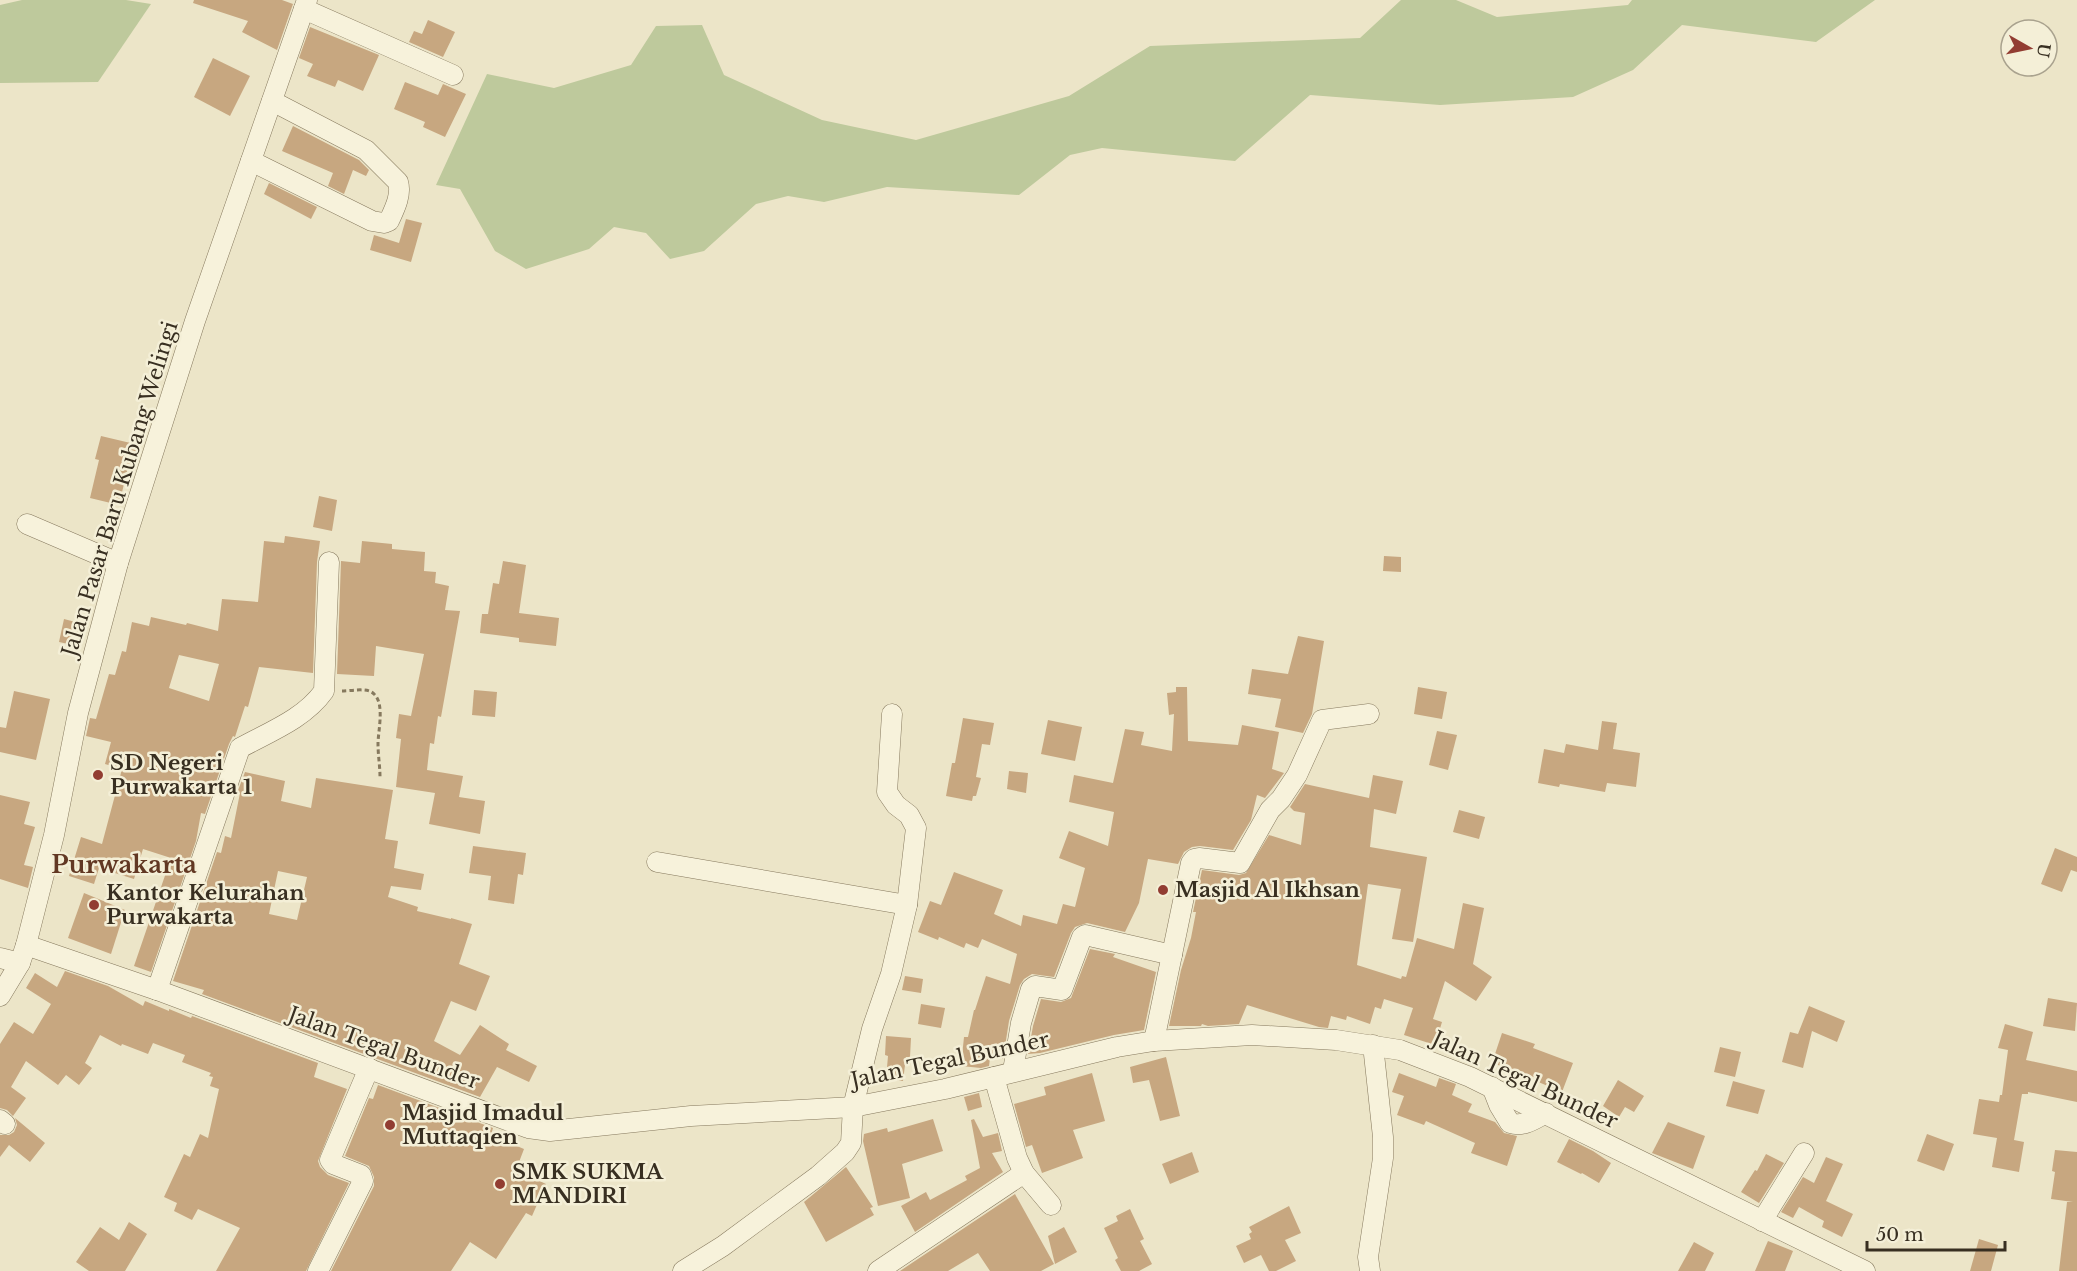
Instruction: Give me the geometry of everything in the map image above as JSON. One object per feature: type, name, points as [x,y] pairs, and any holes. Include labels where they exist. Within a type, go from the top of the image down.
[{"type":"street","points":[[306,5],[453,75]]},
{"type":"street","name":"Jalan Pasar Baru Kubang Welingi","points":[[0,996],[23,954],[54,835],[78,713],[118,563],[195,321],[306,5]]},
{"type":"street","points":[[251,161],[372,221],[384,223],[389,221],[399,195],[398,182],[366,150],[272,101]]},
{"type":"street","points":[[27,524],[118,563]]},
{"type":"street","points":[[157,990],[240,748],[305,711],[324,691],[329,562]]},
{"type":"street","points":[[683,1271],[733,1239],[818,1176],[851,1143],[853,1107],[872,1029],[891,974],[907,905],[916,828],[909,815],[896,805],[887,792],[892,714]]},
{"type":"street","points":[[1154,1041],[1191,863],[1194,859],[1199,858],[1240,863],[1270,810],[1281,799],[1297,775],[1322,720],[1369,714]]},
{"type":"street","points":[[657,862],[907,905]]},
{"type":"street","points":[[1014,1071],[1021,1023],[1031,989],[1035,986],[1062,990],[1080,940],[1085,935],[1172,955]]},
{"type":"street","name":"Jalan Tegal Bunder","points":[[0,958],[23,954],[157,990],[528,1128],[550,1131],[691,1116],[853,1107],[994,1077],[1117,1047],[1154,1041],[1252,1035],[1373,1045],[1400,1050],[1492,1087],[1865,1271]]},
{"type":"street","points":[[1370,1271],[1368,1257],[1383,1158],[1383,1137],[1373,1045]]},
{"type":"street","points":[[318,1271],[363,1181],[361,1175],[333,1164],[330,1160],[369,1068]]},
{"type":"street","points":[[994,1077],[1017,1158],[1024,1173],[1051,1205]]},
{"type":"street","points":[[1762,1221],[1804,1153]]},
{"type":"street","points":[[878,1271],[1024,1173]]},
{"type":"path","points":[[324,691],[367,691],[376,696],[379,709],[380,777]]},
{"type":"green space","points":[[22,0],[126,0],[151,4],[98,82],[0,83],[0,5]]},
{"type":"green space","points":[[1401,0],[1456,0],[1497,17],[1628,5],[1632,0],[1875,0],[1816,42],[1682,25],[1633,70],[1573,97],[1440,105],[1310,95],[1235,161],[1102,148],[1070,155],[1019,195],[887,187],[824,202],[788,196],[756,204],[704,251],[670,259],[646,233],[614,227],[589,249],[526,269],[495,251],[460,189],[436,185],[487,74],[554,88],[631,65],[656,26],[702,25],[724,75],[822,120],[916,140],[1069,96],[1150,46],[1360,38]]},
{"type":"building","points":[[194,0],[282,0],[293,4],[277,50],[242,32],[248,21],[193,3]]},
{"type":"building","points":[[428,20],[455,32],[443,57],[409,42],[414,31],[422,34]]},
{"type":"building","points":[[310,27],[379,55],[363,91],[338,80],[335,87],[307,76],[313,64],[299,58]]},
{"type":"building","points":[[213,58],[250,76],[230,116],[194,97]]},
{"type":"building","points":[[405,82],[438,95],[443,84],[466,94],[445,137],[423,127],[425,122],[394,109]]},
{"type":"building","points":[[293,126],[359,160],[369,170],[366,176],[353,170],[344,194],[328,186],[333,173],[282,151]]},
{"type":"building","points":[[269,183],[317,207],[311,219],[264,194]]},
{"type":"building","points":[[406,219],[422,223],[411,262],[370,250],[374,235],[399,243]]},
{"type":"building","points":[[101,436],[139,445],[133,468],[128,467],[119,505],[90,498],[99,460],[95,459]]},
{"type":"building","points":[[319,496],[337,500],[332,531],[313,527]]},
{"type":"building","points":[[285,536],[320,541],[317,562],[313,673],[259,667],[248,707],[245,706],[235,737],[233,736],[229,744],[205,814],[201,813],[196,841],[151,972],[134,966],[171,858],[143,849],[134,879],[99,868],[94,884],[69,876],[81,837],[102,844],[122,769],[105,764],[111,742],[86,736],[90,718],[96,719],[109,674],[115,675],[122,651],[126,652],[132,622],[149,626],[151,617],[218,631],[222,599],[258,602],[264,541],[284,543]],"holes":[[[179,655],[219,664],[209,701],[169,688]]]},
{"type":"building","points":[[362,541],[392,544],[392,549],[425,552],[424,571],[436,572],[435,583],[449,586],[445,610],[460,611],[441,717],[438,716],[434,744],[430,743],[427,770],[463,776],[459,797],[485,801],[480,834],[429,824],[435,793],[396,787],[401,739],[396,738],[399,714],[411,716],[424,654],[376,646],[374,676],[337,674],[341,561],[360,563]]},
{"type":"building","points":[[1384,556],[1401,557],[1401,572],[1383,571]]},
{"type":"building","points":[[503,561],[526,565],[519,613],[559,618],[556,646],[519,642],[519,638],[480,633],[482,614],[488,614],[493,583],[499,584]]},
{"type":"building","points":[[64,619],[83,624],[78,646],[59,642]]},
{"type":"building","points":[[1298,636],[1324,641],[1312,714],[1303,733],[1275,727],[1281,699],[1248,694],[1252,669],[1288,674]]},
{"type":"building","points":[[1176,687],[1187,687],[1188,741],[1238,745],[1242,725],[1279,732],[1272,769],[1284,773],[1265,798],[1257,795],[1251,820],[1233,850],[1192,847],[1184,852],[1178,864],[1148,859],[1139,903],[1125,932],[1087,923],[1075,927],[1054,977],[1032,974],[1020,985],[1009,1021],[1003,1059],[990,1058],[989,1066],[981,1068],[961,1066],[964,1037],[968,1037],[974,1010],[986,976],[1010,984],[1017,954],[982,939],[978,948],[966,943],[964,948],[939,937],[938,940],[918,932],[930,901],[941,905],[954,872],[1003,890],[994,914],[1021,926],[1023,915],[1057,924],[1063,904],[1075,907],[1085,868],[1059,858],[1069,831],[1108,846],[1114,812],[1069,802],[1074,775],[1113,783],[1125,729],[1144,732],[1141,745],[1172,751],[1174,714],[1169,715],[1167,693],[1176,692]]},
{"type":"building","points":[[1418,687],[1447,692],[1442,719],[1414,714]]},
{"type":"building","points":[[474,690],[497,692],[495,717],[472,715]]},
{"type":"building","points":[[14,691],[50,699],[36,760],[0,752],[0,727],[6,728]]},
{"type":"building","points":[[963,718],[994,723],[990,745],[982,744],[976,777],[981,778],[976,796],[973,796],[972,801],[946,796]]},
{"type":"building","points":[[1048,720],[1082,727],[1075,761],[1041,754]]},
{"type":"building","points":[[1602,721],[1617,723],[1613,749],[1640,753],[1636,787],[1607,783],[1605,792],[1560,784],[1559,787],[1538,783],[1544,749],[1564,753],[1566,744],[1598,750]]},
{"type":"building","points":[[1437,731],[1457,735],[1448,770],[1429,765]]},
{"type":"building","points":[[1009,771],[1028,773],[1026,793],[1007,789]]},
{"type":"building","points":[[245,772],[285,781],[281,801],[311,808],[316,778],[393,790],[385,839],[398,841],[394,868],[424,874],[421,890],[391,886],[388,897],[418,907],[417,911],[472,924],[459,964],[490,976],[476,1011],[451,1001],[434,1041],[460,1055],[480,1025],[509,1044],[506,1050],[537,1066],[529,1082],[497,1067],[480,1097],[202,994],[204,990],[173,981],[217,852],[221,853],[225,836],[231,838],[240,793],[237,793]],"holes":[[[278,871],[307,877],[297,920],[269,914]]]},
{"type":"building","points":[[1373,775],[1403,781],[1396,814],[1374,809],[1370,847],[1427,857],[1413,942],[1392,939],[1401,889],[1368,884],[1357,965],[1401,979],[1402,976],[1406,977],[1417,938],[1454,949],[1463,903],[1484,908],[1473,964],[1492,977],[1476,1001],[1445,981],[1433,1019],[1442,1022],[1435,1045],[1404,1035],[1413,1008],[1384,999],[1381,1009],[1375,1007],[1370,1024],[1347,1016],[1346,1020],[1331,1016],[1328,1028],[1319,1027],[1247,1005],[1239,1024],[1169,1026],[1181,970],[1191,938],[1196,912],[1193,912],[1202,870],[1239,875],[1246,873],[1269,835],[1301,845],[1305,813],[1294,811],[1290,807],[1305,784],[1369,798]]},
{"type":"building","points":[[0,795],[30,802],[24,824],[35,827],[24,865],[33,867],[28,888],[0,879]]},
{"type":"building","points":[[1459,810],[1485,817],[1479,839],[1453,832]]},
{"type":"building","points":[[473,846],[526,853],[523,875],[518,874],[514,904],[488,900],[491,876],[469,873]]},
{"type":"building","points":[[2055,848],[2077,857],[2077,872],[2071,870],[2062,892],[2041,884]]},
{"type":"building","points":[[84,893],[125,910],[111,954],[68,938]]},
{"type":"building","points":[[1090,949],[1115,954],[1113,957],[1156,972],[1144,1030],[1028,1054],[1041,999],[1061,1002],[1071,998]]},
{"type":"building","points":[[65,971],[108,986],[143,1006],[145,1001],[169,1011],[169,1009],[191,1018],[192,1016],[318,1063],[314,1077],[347,1089],[318,1161],[320,1167],[328,1175],[349,1183],[306,1271],[216,1271],[240,1228],[198,1209],[192,1220],[174,1211],[177,1203],[164,1197],[184,1154],[190,1157],[200,1134],[208,1138],[219,1089],[210,1086],[213,1077],[209,1076],[211,1073],[182,1062],[185,1055],[153,1043],[148,1054],[122,1044],[121,1046],[100,1035],[85,1063],[92,1068],[79,1085],[66,1075],[58,1085],[26,1061],[11,1087],[26,1098],[13,1116],[7,1110],[0,1108],[0,1044],[14,1022],[33,1034],[51,1004],[26,988],[35,973],[57,987]]},
{"type":"building","points":[[905,976],[923,979],[921,993],[902,990]]},
{"type":"building","points":[[2048,998],[2077,1003],[2075,1031],[2043,1026]]},
{"type":"building","points":[[921,1004],[945,1008],[941,1028],[918,1024]]},
{"type":"building","points":[[1809,1006],[1845,1021],[1837,1042],[1812,1031],[1803,1068],[1782,1062],[1790,1032],[1798,1034]]},
{"type":"building","points":[[2005,1024],[2033,1032],[2026,1060],[2077,1071],[2077,1102],[2028,1092],[2028,1094],[2022,1094],[2014,1140],[2024,1142],[2019,1172],[1992,1167],[1997,1138],[1973,1134],[1979,1099],[1999,1102],[2000,1095],[2002,1095],[2008,1050],[1998,1048]]},
{"type":"building","points":[[1502,1033],[1535,1044],[1533,1048],[1573,1063],[1562,1092],[1536,1081],[1537,1078],[1492,1063]]},
{"type":"building","points":[[886,1036],[911,1038],[910,1057],[906,1057],[903,1081],[886,1079],[888,1056],[885,1055]]},
{"type":"building","points":[[1720,1047],[1741,1052],[1735,1077],[1714,1072]]},
{"type":"building","points":[[1166,1057],[1180,1116],[1160,1121],[1149,1080],[1133,1083],[1130,1067]]},
{"type":"building","points":[[1092,1073],[1105,1121],[1073,1130],[1083,1158],[1042,1173],[1032,1145],[1026,1147],[1014,1104],[1046,1095],[1044,1087]]},
{"type":"building","points":[[1399,1073],[1436,1087],[1439,1078],[1456,1084],[1452,1095],[1472,1104],[1468,1112],[1495,1122],[1504,1133],[1517,1136],[1507,1166],[1471,1153],[1475,1143],[1426,1121],[1424,1125],[1397,1115],[1404,1096],[1392,1092]]},
{"type":"building","points":[[1618,1080],[1644,1096],[1634,1112],[1625,1107],[1619,1117],[1603,1106]]},
{"type":"building","points":[[1733,1081],[1765,1090],[1758,1114],[1726,1106]]},
{"type":"building","points":[[378,1085],[493,1128],[491,1135],[524,1149],[516,1170],[546,1184],[532,1216],[526,1213],[496,1259],[470,1242],[451,1271],[331,1271],[374,1186],[374,1177],[369,1166],[345,1156],[369,1098],[373,1099]]},
{"type":"building","points":[[979,1093],[982,1107],[968,1111],[964,1097]]},
{"type":"building","points":[[15,1118],[45,1143],[30,1162],[9,1145],[0,1157],[0,1135],[9,1135],[14,1132],[17,1125]]},
{"type":"building","points":[[933,1119],[943,1151],[902,1164],[910,1198],[878,1206],[863,1141],[864,1134],[887,1128],[888,1132]]},
{"type":"building","points":[[974,1119],[983,1137],[998,1133],[1002,1151],[992,1153],[1003,1172],[915,1232],[901,1206],[926,1192],[930,1200],[967,1180],[965,1176],[980,1168],[971,1120]]},
{"type":"building","points":[[1668,1122],[1705,1136],[1693,1169],[1652,1153]]},
{"type":"building","points":[[1927,1134],[1954,1144],[1944,1171],[1917,1161]]},
{"type":"building","points":[[1569,1139],[1611,1163],[1599,1183],[1557,1162]]},
{"type":"building","points":[[2055,1150],[2077,1152],[2077,1271],[2059,1271],[2067,1202],[2073,1202],[2051,1199]]},
{"type":"building","points":[[1192,1152],[1199,1172],[1170,1184],[1162,1164]]},
{"type":"building","points":[[1766,1154],[1784,1163],[1759,1203],[1741,1192],[1755,1170],[1757,1171]]},
{"type":"building","points":[[1826,1157],[1843,1164],[1826,1201],[1853,1214],[1842,1237],[1822,1227],[1824,1221],[1799,1207],[1793,1218],[1781,1212],[1803,1177],[1814,1183]]},
{"type":"building","points":[[846,1167],[873,1207],[870,1208],[874,1215],[826,1242],[804,1202]]},
{"type":"building","points":[[1015,1194],[1054,1264],[1041,1271],[990,1271],[978,1253],[948,1271],[900,1271]]},
{"type":"building","points":[[1289,1206],[1301,1233],[1285,1240],[1296,1261],[1276,1271],[1269,1271],[1261,1255],[1244,1263],[1236,1246],[1251,1239],[1249,1234],[1252,1232],[1249,1227]]},
{"type":"building","points":[[1130,1209],[1144,1239],[1140,1241],[1152,1264],[1139,1271],[1121,1271],[1115,1260],[1118,1258],[1104,1228],[1118,1221],[1116,1216]]},
{"type":"building","points":[[129,1222],[147,1234],[125,1271],[89,1271],[76,1262],[100,1227],[119,1240]]},
{"type":"building","points":[[1064,1227],[1077,1252],[1055,1264],[1048,1236]]},
{"type":"building","points":[[1979,1239],[1998,1245],[1991,1271],[1970,1271]]},
{"type":"building","points":[[1768,1241],[1793,1251],[1785,1271],[1755,1271]]},
{"type":"building","points":[[1694,1242],[1714,1253],[1705,1271],[1678,1271]]},
{"type":"place","name":"SD Negeri Purwakarta 1","points":[[98,775]]},
{"type":"place","name":"Masjid Al Ikhsan","points":[[1163,890]]},
{"type":"place","name":"Kantor Kelurahan Purwakarta","points":[[94,905]]},
{"type":"place","name":"Masjid Imadul Muttaqien","points":[[390,1125]]},
{"type":"place","name":"SMK SUKMA MANDIRI","points":[[500,1184]]},
{"type":"district","name":"Purwakarta","points":[[124,864]]}]
